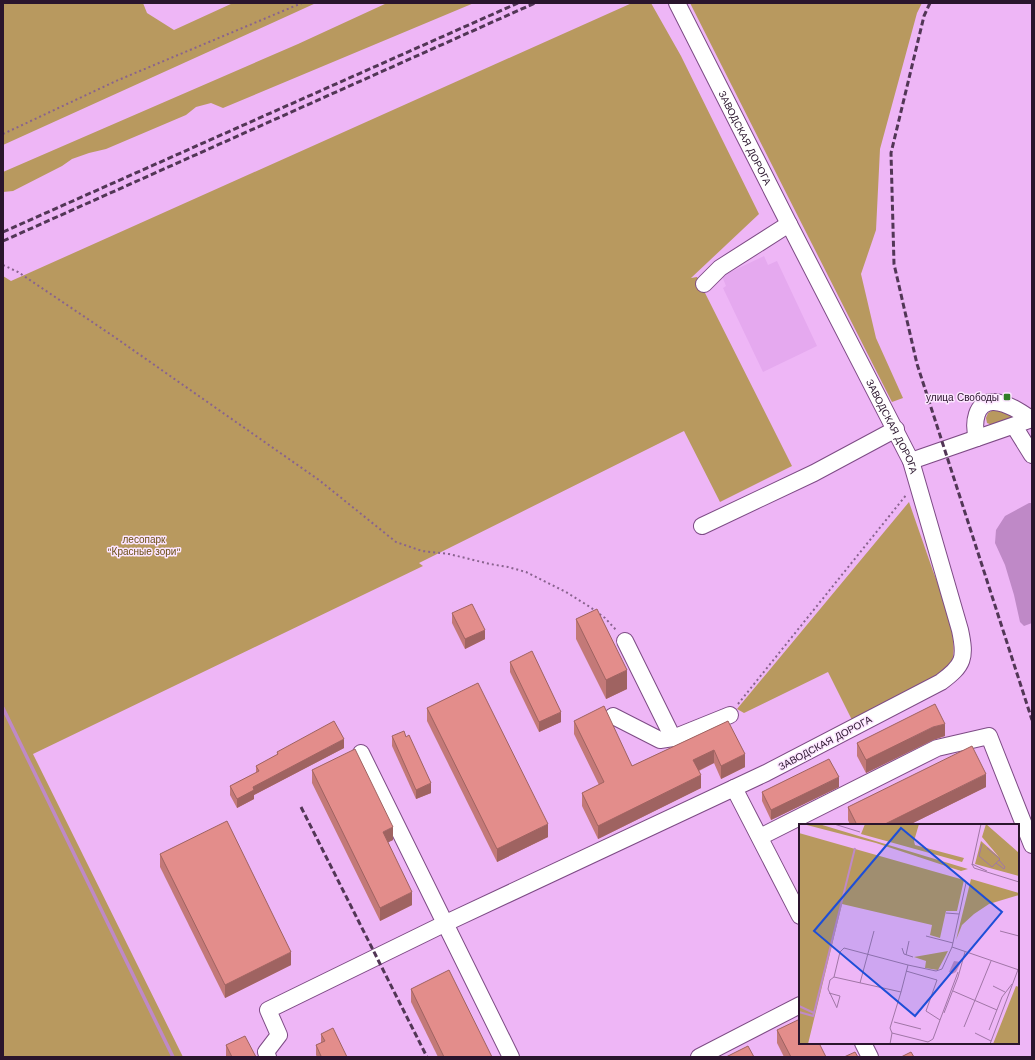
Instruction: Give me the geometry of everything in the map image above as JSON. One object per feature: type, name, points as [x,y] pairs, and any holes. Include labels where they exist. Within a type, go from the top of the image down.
[{"type":"street","name":"ЗАВОДСКАЯ ДОРОГА","points":[[268,1057],[266,1052],[279,1035],[268,1010],[446,923],[766,774],[941,682],[955,672],[962,658],[963,643],[960,630],[911,461],[896,429],[789,224],[677,3]]},
{"type":"street","points":[[704,284],[720,268],[789,224]]},
{"type":"street","points":[[977,438],[974,429],[975,420],[978,412],[984,405],[993,402],[1004,404],[1032,419]]},
{"type":"street","points":[[911,461],[1032,419]]},
{"type":"street","points":[[1014,426],[1032,455]]},
{"type":"street","points":[[702,526],[814,473],[896,429]]},
{"type":"street","points":[[625,641],[672,738]]},
{"type":"street","points":[[613,716],[660,740],[672,738],[730,714]]},
{"type":"street","points":[[760,837],[937,748],[989,736],[1032,845]]},
{"type":"street","points":[[361,753],[511,1057]]},
{"type":"street","points":[[734,788],[799,914]]},
{"type":"street","points":[[700,1057],[799,1007]]},
{"type":"street","points":[[864,1044],[870,1057]]},
{"type":"path","points":[[3,134],[116,81],[302,3]]},
{"type":"path","points":[[3,265],[18,272],[113,336],[319,480],[396,542],[422,551],[449,554],[526,572],[566,592],[590,607],[605,618],[625,641]]},
{"type":"path","points":[[730,714],[917,480]]},
{"type":"shaded area","points":[[764,256],[768,265],[777,261],[817,346],[763,372],[723,288],[726,286],[722,276]]},
{"type":"shaded area","points":[[1029,503],[1032,503],[1032,623],[1024,626],[1020,622],[1005,565],[995,543],[996,530],[1005,516]]},
{"type":"green space","points":[[3,3],[143,3],[147,13],[174,30],[233,3],[316,3],[3,145]]},
{"type":"green space","points":[[387,3],[474,3],[223,108],[211,103],[196,107],[186,115],[106,149],[72,159],[62,166],[13,191],[3,192],[3,172],[298,44]]},
{"type":"green space","name":"лесопарк \"Красные зори\"","points":[[632,3],[651,3],[681,56],[759,214],[691,278],[697,277],[792,466],[720,502],[684,431],[419,563],[423,566],[33,754],[183,1057],[3,1057],[3,276],[11,281]]},
{"type":"green space","points":[[690,3],[922,3],[917,13],[880,149],[876,230],[861,274],[876,338],[903,398],[892,402]]},
{"type":"green space","points":[[993,410],[1005,412],[1014,416],[1011,419],[992,425],[987,423],[986,418],[988,413]]},
{"type":"green space","points":[[909,502],[944,602],[953,637],[953,657],[937,680],[853,722],[828,672],[744,713],[737,709]]},
{"type":"building","points":[[472,604],[485,630],[465,639],[452,613]]},
{"type":"building","points":[[597,609],[627,670],[606,680],[576,619]]},
{"type":"building","points":[[532,651],[561,712],[539,722],[510,662]]},
{"type":"building","points":[[478,683],[548,824],[497,849],[427,708]]},
{"type":"building","points":[[935,704],[945,724],[933,727],[866,760],[857,743]]},
{"type":"building","points":[[604,706],[632,766],[728,721],[745,754],[721,766],[714,750],[693,760],[701,775],[598,826],[582,793],[604,782],[574,721]]},
{"type":"building","points":[[334,721],[344,739],[253,787],[254,790],[237,799],[230,786],[259,771],[256,766],[278,754],[277,752]]},
{"type":"building","points":[[404,731],[406,737],[409,735],[431,783],[416,790],[392,736]]},
{"type":"building","points":[[972,746],[986,774],[885,824],[856,824],[848,807]]},
{"type":"building","points":[[355,749],[393,827],[383,832],[412,892],[380,908],[312,770]]},
{"type":"building","points":[[829,759],[839,777],[771,810],[762,792]]},
{"type":"building","points":[[227,821],[291,952],[225,985],[160,854]]},
{"type":"building","points":[[449,970],[492,1057],[444,1057],[411,989]]},
{"type":"building","points":[[799,1019],[799,1044],[820,1044],[826,1057],[791,1057],[777,1030]]},
{"type":"building","points":[[333,1028],[347,1057],[319,1057],[321,1056],[316,1045],[325,1041],[321,1034]]},
{"type":"building","points":[[245,1036],[256,1057],[232,1057],[226,1045]]},
{"type":"building","points":[[748,1046],[754,1057],[726,1057]]},
{"type":"building","points":[[855,1052],[858,1057],[844,1057]]},
{"type":"building","points":[[911,1052],[914,1057],[901,1057]]},
{"type":"waterway","points":[[3,708],[173,1057]]},
{"type":"railway","points":[[3,232],[518,3]]},
{"type":"railway","points":[[3,241],[535,3]]},
{"type":"railway","points":[[930,3],[924,16],[891,153],[894,264],[917,364],[1032,720]]},
{"type":"railway","points":[[301,807],[427,1057]]},
{"type":"place","name":"улица Свободы","points":[[1007,397]]}]
